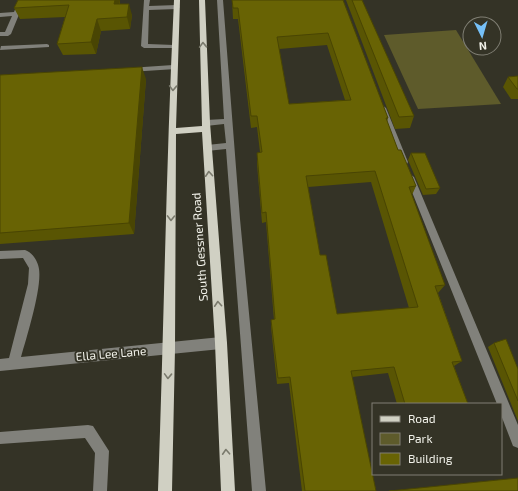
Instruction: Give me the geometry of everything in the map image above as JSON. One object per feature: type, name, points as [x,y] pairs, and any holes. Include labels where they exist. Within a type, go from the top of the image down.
[{"type":"main road","name":"South Gessner Road","points":[[202,0],[207,148],[221,343],[228,491]]},
{"type":"main road","points":[[165,491],[169,349],[173,67],[177,3]]},
{"type":"main road","points":[[172,131],[206,126]]},
{"type":"street","points":[[22,0],[16,14],[4,34],[0,48],[47,46]]},
{"type":"street","points":[[147,0],[144,46],[174,47]]},
{"type":"street","points":[[220,0],[235,219],[259,491]]},
{"type":"street","points":[[146,8],[177,3]]},
{"type":"street","points":[[0,15],[16,14]]},
{"type":"street","points":[[124,70],[173,67]]},
{"type":"street","points":[[379,100],[518,441]]},
{"type":"street","points":[[206,126],[229,121]]},
{"type":"street","points":[[207,148],[230,146]]},
{"type":"street","points":[[0,255],[25,254],[29,257],[34,268],[27,312],[14,363]]},
{"type":"street","name":"Ella Lee Lane","points":[[0,365],[221,343]]},
{"type":"street","points":[[0,438],[88,431],[102,451],[100,491]]},
{"type":"green space","points":[[456,30],[462,40],[462,56],[472,56],[501,104],[418,109],[384,35]]},
{"type":"building","points":[[18,0],[115,0],[114,4],[129,4],[127,17],[97,19],[91,42],[57,44],[69,5],[14,8]]},
{"type":"building","points":[[232,0],[343,0],[388,118],[386,118],[398,150],[401,150],[416,186],[409,187],[445,285],[435,286],[462,361],[452,362],[468,403],[405,403],[394,367],[351,371],[376,491],[305,491],[290,377],[278,378],[271,320],[275,319],[266,212],[262,213],[257,153],[262,152],[257,116],[251,116],[238,8],[233,8]],"holes":[[[328,33],[351,100],[289,104],[277,37]],[[375,171],[418,307],[337,314],[326,255],[320,255],[306,176]]]},
{"type":"building","points":[[352,0],[362,0],[414,116],[399,117]]},
{"type":"building","points":[[142,67],[129,223],[0,233],[0,75]]},
{"type":"building","points":[[518,76],[518,89],[517,89],[508,77]]},
{"type":"building","points":[[411,153],[425,153],[440,188],[426,189]]},
{"type":"building","points":[[506,339],[518,369],[518,401],[494,343]]},
{"type":"building","points":[[518,478],[518,491],[389,491]]}]
